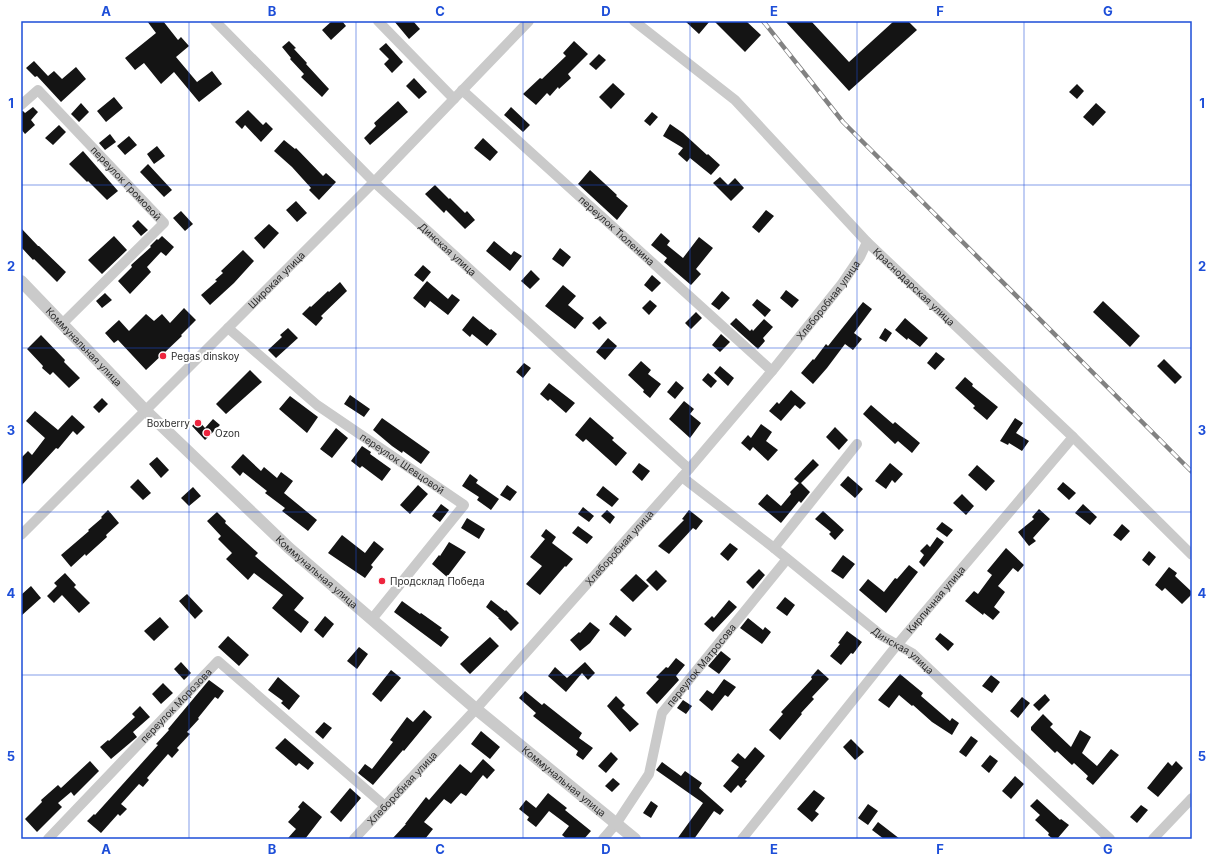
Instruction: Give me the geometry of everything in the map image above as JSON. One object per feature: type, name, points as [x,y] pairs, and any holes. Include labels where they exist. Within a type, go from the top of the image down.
[{"type":"street","name":"Динская улица","points":[[215,21],[374,182],[686,473],[787,559],[882,636],[912,653],[1110,839]]},
{"type":"street","points":[[378,21],[454,99]]},
{"type":"street","name":"Широкая улица","points":[[21,535],[374,182],[529,21]]},
{"type":"street","name":"Краснодарская улица","points":[[634,21],[735,100],[867,242],[1072,437],[1192,555]]},
{"type":"street","name":"переулок Громовой","points":[[21,105],[38,90],[164,223],[62,324]]},
{"type":"street","name":"переулок Тюленина","points":[[462,90],[772,371]]},
{"type":"street","name":"Хлеборобная улица","points":[[354,839],[476,709],[686,473],[772,371],[841,285],[860,257],[867,242]]},
{"type":"street","name":"Коммунальная улица","points":[[21,281],[145,410],[289,548],[476,709],[635,839]]},
{"type":"street","name":"переулок Шевцовой","points":[[228,328],[317,405],[464,505],[372,620]]},
{"type":"street","name":"Кирпичная улица","points":[[742,839],[897,645],[1072,437]]},
{"type":"street","points":[[774,548],[857,444]]},
{"type":"street","name":"переулок Матросова","points":[[604,839],[616,824],[649,774],[662,713],[787,559]]},
{"type":"street","name":"переулок Морозова","points":[[48,839],[218,662],[385,806]]},
{"type":"street","points":[[1154,839],[1192,798]]},
{"type":"building","points":[[147,21],[163,21],[178,40],[181,37],[189,46],[176,57],[197,82],[212,71],[222,84],[199,102],[174,72],[161,84],[144,63],[135,70],[125,58],[156,33]]},
{"type":"building","points":[[332,21],[342,21],[346,26],[331,40],[322,30]]},
{"type":"building","points":[[394,21],[413,21],[420,29],[409,39]]},
{"type":"building","points":[[685,21],[710,21],[699,34]]},
{"type":"building","points":[[714,21],[746,21],[761,35],[745,52]]},
{"type":"building","points":[[785,21],[811,21],[849,62],[894,21],[908,21],[917,30],[849,91]]},
{"type":"building","points":[[289,41],[296,48],[294,49],[307,63],[306,64],[329,89],[322,97],[301,77],[304,74],[290,59],[291,58],[282,47]]},
{"type":"building","points":[[574,41],[588,54],[568,74],[571,78],[559,89],[558,87],[550,96],[547,93],[536,105],[523,94],[540,78],[542,79],[566,56],[563,53]]},
{"type":"building","points":[[386,43],[403,62],[392,73],[384,64],[389,59],[379,49]]},
{"type":"building","points":[[599,54],[606,60],[596,70],[589,64]]},
{"type":"building","points":[[34,61],[48,76],[54,71],[62,79],[76,67],[86,79],[61,102],[37,76],[35,77],[26,68]]},
{"type":"building","points":[[414,78],[427,92],[419,99],[406,86]]},
{"type":"building","points":[[613,83],[625,94],[611,109],[599,97]]},
{"type":"building","points":[[1077,84],[1084,91],[1077,99],[1069,92]]},
{"type":"building","points":[[114,97],[123,108],[106,122],[97,111]]},
{"type":"building","points":[[398,101],[408,112],[370,145],[364,138],[376,126],[374,123]]},
{"type":"building","points":[[81,103],[89,112],[79,122],[71,114]]},
{"type":"building","points":[[1096,103],[1106,112],[1093,126],[1083,117]]},
{"type":"building","points":[[33,107],[38,112],[31,120],[35,125],[25,134],[21,129],[21,111],[25,113]]},
{"type":"building","points":[[511,107],[530,125],[523,132],[504,115]]},
{"type":"building","points":[[248,110],[263,125],[266,122],[273,129],[261,142],[245,125],[242,129],[235,122]]},
{"type":"building","points":[[652,112],[658,117],[650,126],[644,121]]},
{"type":"building","points":[[670,124],[683,133],[720,165],[711,175],[690,158],[687,162],[678,154],[683,148],[663,136]]},
{"type":"building","points":[[59,125],[66,132],[53,145],[45,138]]},
{"type":"building","points":[[110,134],[116,142],[105,150],[99,143]]},
{"type":"building","points":[[129,136],[137,145],[125,155],[117,146]]},
{"type":"building","points":[[483,138],[498,152],[490,161],[474,148]]},
{"type":"building","points":[[284,140],[295,149],[296,148],[323,176],[326,173],[336,182],[319,200],[309,190],[311,188],[292,167],[274,151]]},
{"type":"building","points":[[157,146],[165,156],[154,164],[147,154]]},
{"type":"building","points":[[83,151],[118,191],[107,200],[69,164]]},
{"type":"building","points":[[148,164],[172,190],[164,197],[140,172]]},
{"type":"building","points":[[590,170],[628,206],[617,220],[578,184]]},
{"type":"building","points":[[720,177],[728,185],[735,178],[744,188],[731,201],[713,183]]},
{"type":"building","points":[[435,185],[465,213],[467,211],[475,220],[465,229],[446,210],[444,213],[425,194]]},
{"type":"building","points":[[296,201],[307,213],[297,222],[286,210]]},
{"type":"building","points":[[766,210],[774,216],[759,233],[752,227]]},
{"type":"building","points":[[181,211],[193,224],[185,231],[173,218]]},
{"type":"building","points":[[138,220],[148,230],[141,236],[132,226]]},
{"type":"building","points":[[269,224],[279,233],[264,249],[254,238]]},
{"type":"building","points":[[21,228],[66,272],[57,282],[21,247]]},
{"type":"building","points":[[661,233],[670,241],[667,245],[683,258],[699,237],[713,248],[696,269],[701,274],[691,285],[664,262],[667,258],[651,245]]},
{"type":"building","points":[[114,236],[127,250],[102,274],[88,260]]},
{"type":"building","points":[[162,236],[174,247],[166,256],[161,252],[147,267],[151,272],[130,294],[118,281],[132,267],[131,265],[151,247],[150,246],[157,239],[158,240]]},
{"type":"building","points":[[494,241],[511,255],[514,251],[522,256],[510,271],[486,251]]},
{"type":"building","points":[[560,248],[571,257],[563,267],[552,259]]},
{"type":"building","points":[[243,250],[254,261],[234,283],[210,305],[201,295],[217,281],[215,280],[223,273],[221,271]]},
{"type":"building","points":[[423,265],[431,272],[423,282],[414,275]]},
{"type":"building","points":[[531,270],[540,279],[530,289],[521,281]]},
{"type":"building","points":[[652,275],[661,283],[652,292],[644,285]]},
{"type":"building","points":[[427,281],[448,299],[452,294],[460,300],[448,315],[430,301],[425,308],[413,298]]},
{"type":"building","points":[[340,282],[347,291],[321,316],[323,318],[316,326],[302,314]]},
{"type":"building","points":[[563,285],[576,296],[568,305],[584,318],[575,329],[545,306]]},
{"type":"building","points":[[786,290],[799,300],[792,308],[780,298]]},
{"type":"building","points":[[722,291],[730,298],[719,310],[711,304]]},
{"type":"building","points":[[105,293],[112,300],[102,308],[96,301]]},
{"type":"building","points":[[757,299],[771,310],[765,317],[752,305]]},
{"type":"building","points":[[650,300],[657,306],[649,315],[642,308]]},
{"type":"building","points":[[1103,301],[1140,336],[1130,347],[1093,312]]},
{"type":"building","points":[[863,302],[872,309],[854,333],[862,339],[853,350],[845,344],[813,384],[801,373],[813,359],[814,360],[826,344],[828,346]]},
{"type":"building","points":[[184,308],[196,320],[181,335],[182,336],[146,370],[118,340],[114,343],[105,333],[119,320],[129,331],[146,314],[154,321],[162,314],[170,323]]},
{"type":"building","points":[[696,312],[702,318],[691,329],[685,323]]},
{"type":"building","points":[[473,316],[497,334],[487,346],[472,334],[470,337],[462,330]]},
{"type":"building","points":[[600,316],[607,323],[599,330],[592,323]]},
{"type":"building","points":[[736,318],[750,331],[752,329],[753,331],[764,319],[773,327],[763,338],[765,341],[758,349],[730,324]]},
{"type":"building","points":[[905,318],[928,338],[920,347],[908,338],[907,340],[895,330]]},
{"type":"building","points":[[288,328],[298,338],[276,358],[268,350],[282,337],[280,335]]},
{"type":"building","points":[[885,328],[892,333],[886,342],[879,338]]},
{"type":"building","points":[[721,334],[730,342],[720,352],[712,345]]},
{"type":"building","points":[[41,335],[80,378],[69,388],[53,372],[50,375],[42,368],[43,366],[27,349]]},
{"type":"building","points":[[608,338],[617,346],[605,360],[596,352]]},
{"type":"building","points":[[936,352],[945,359],[935,370],[927,363]]},
{"type":"building","points":[[1164,359],[1182,377],[1175,384],[1157,366]]},
{"type":"building","points":[[641,361],[651,370],[648,374],[661,384],[650,398],[628,375]]},
{"type":"building","points":[[524,363],[531,368],[523,378],[516,372]]},
{"type":"building","points":[[720,366],[734,378],[728,386],[714,373]]},
{"type":"building","points":[[250,370],[262,382],[226,414],[216,404]]},
{"type":"building","points":[[708,373],[717,381],[711,388],[702,380]]},
{"type":"building","points":[[965,377],[973,384],[972,386],[998,407],[987,420],[973,408],[975,406],[955,388]]},
{"type":"building","points":[[676,381],[684,388],[675,399],[667,392]]},
{"type":"building","points":[[549,383],[575,403],[566,413],[550,399],[548,401],[540,394]]},
{"type":"building","points":[[791,390],[806,403],[800,409],[795,405],[781,421],[769,411],[777,402],[779,404]]},
{"type":"building","points":[[350,395],[370,409],[364,417],[344,404]]},
{"type":"building","points":[[290,396],[318,417],[307,433],[279,409]]},
{"type":"building","points":[[102,398],[108,404],[99,413],[93,407]]},
{"type":"building","points":[[684,401],[694,409],[690,414],[701,423],[690,438],[669,419]]},
{"type":"building","points":[[871,405],[893,424],[895,422],[920,443],[912,453],[898,441],[895,444],[863,414]]},
{"type":"building","points":[[35,411],[58,430],[72,415],[85,427],[77,435],[73,431],[58,449],[56,448],[21,486],[21,458],[28,451],[32,455],[45,438],[26,421]]},
{"type":"building","points":[[590,417],[614,438],[612,440],[627,453],[616,466],[586,439],[583,442],[575,435]]},
{"type":"building","points":[[382,418],[430,452],[421,464],[403,451],[402,453],[392,446],[373,430]]},
{"type":"building","points":[[1015,418],[1023,423],[1016,433],[1029,441],[1022,451],[1009,443],[1008,445],[1000,441]]},
{"type":"building","points":[[213,419],[220,425],[205,440],[192,426],[198,420],[205,428]]},
{"type":"building","points":[[761,424],[772,432],[766,441],[778,450],[768,461],[753,447],[750,451],[741,443],[748,435],[751,438]]},
{"type":"building","points":[[835,427],[848,440],[839,450],[826,437]]},
{"type":"building","points":[[336,428],[348,438],[332,458],[320,449]]},
{"type":"building","points":[[362,446],[371,452],[370,454],[391,469],[382,481],[362,466],[360,468],[351,461]]},
{"type":"building","points":[[243,454],[261,471],[264,467],[277,478],[281,472],[293,481],[284,493],[317,520],[308,531],[282,511],[285,508],[265,493],[267,491],[243,472],[240,476],[231,467]]},
{"type":"building","points":[[157,457],[169,470],[161,478],[149,464]]},
{"type":"building","points":[[813,459],[819,465],[801,483],[810,492],[801,503],[799,501],[781,523],[758,504],[767,494],[781,506],[791,494],[790,492],[799,483],[794,479]]},
{"type":"building","points":[[639,463],[650,471],[642,481],[632,472]]},
{"type":"building","points":[[890,463],[903,474],[895,483],[892,480],[886,489],[875,481]]},
{"type":"building","points":[[977,465],[995,481],[986,491],[968,475]]},
{"type":"building","points":[[470,474],[478,480],[476,483],[499,499],[491,510],[477,500],[479,497],[462,486]]},
{"type":"building","points":[[848,476],[863,489],[855,498],[840,485]]},
{"type":"building","points":[[138,479],[151,493],[143,500],[130,487]]},
{"type":"building","points":[[1063,482],[1076,493],[1069,500],[1057,489]]},
{"type":"building","points":[[418,485],[428,494],[410,514],[400,505]]},
{"type":"building","points":[[507,485],[517,492],[510,501],[500,495]]},
{"type":"building","points":[[603,486],[619,499],[612,507],[596,495]]},
{"type":"building","points":[[193,487],[201,496],[189,506],[181,498]]},
{"type":"building","points":[[962,494],[974,506],[966,515],[953,503]]},
{"type":"building","points":[[441,504],[449,510],[440,522],[432,516]]},
{"type":"building","points":[[1083,504],[1097,517],[1090,525],[1075,513]]},
{"type":"building","points":[[583,507],[594,516],[589,522],[578,514]]},
{"type":"building","points":[[1039,509],[1050,519],[1033,538],[1036,541],[1029,546],[1018,532],[1034,519],[1032,517]]},
{"type":"building","points":[[108,510],[119,523],[106,535],[107,537],[71,567],[61,555],[89,531],[88,530],[102,518],[101,517]]},
{"type":"building","points":[[607,510],[615,517],[610,524],[601,516]]},
{"type":"building","points":[[689,510],[703,521],[696,530],[693,528],[669,554],[658,546],[684,520],[682,519]]},
{"type":"building","points":[[823,511],[844,530],[835,540],[829,534],[831,532],[815,519]]},
{"type":"building","points":[[217,512],[226,521],[225,523],[258,553],[255,556],[304,598],[294,610],[309,622],[301,633],[272,608],[283,595],[254,573],[248,580],[226,559],[232,553],[218,539],[221,536],[207,521]]},
{"type":"building","points":[[467,518],[485,529],[479,539],[461,528]]},
{"type":"building","points":[[942,522],[953,530],[947,537],[936,529]]},
{"type":"building","points":[[1122,524],[1130,531],[1121,541],[1113,535]]},
{"type":"building","points":[[578,526],[593,537],[587,544],[572,533]]},
{"type":"building","points":[[546,529],[556,537],[552,543],[573,559],[540,595],[526,584],[542,566],[530,557],[545,539],[541,536]]},
{"type":"building","points":[[342,535],[365,553],[374,541],[384,549],[371,565],[373,567],[365,578],[328,553]]},
{"type":"building","points":[[937,537],[944,542],[924,567],[919,562],[924,555],[920,551],[927,544],[930,547]]},
{"type":"building","points":[[449,542],[466,552],[447,577],[432,564],[439,555],[440,556]]},
{"type":"building","points":[[730,543],[738,549],[728,561],[720,554]]},
{"type":"building","points":[[1006,548],[1024,565],[1018,572],[1013,568],[998,586],[1005,592],[994,607],[1000,612],[993,620],[984,613],[983,615],[965,601],[974,591],[978,594],[992,575],[987,571]]},
{"type":"building","points":[[1149,551],[1156,557],[1149,566],[1142,560]]},
{"type":"building","points":[[843,555],[855,564],[843,579],[831,571]]},
{"type":"building","points":[[909,565],[918,572],[886,613],[859,590],[868,579],[884,592],[895,578],[897,579]]},
{"type":"building","points":[[1169,567],[1177,573],[1175,576],[1192,592],[1192,594],[1182,604],[1165,588],[1162,591],[1155,585]]},
{"type":"building","points":[[759,569],[765,575],[753,589],[746,582]]},
{"type":"building","points":[[656,570],[667,581],[657,591],[646,580]]},
{"type":"building","points":[[65,573],[76,585],[74,587],[90,603],[79,613],[62,595],[54,603],[47,596],[57,586],[54,583]]},
{"type":"building","points":[[636,574],[649,586],[633,602],[620,590]]},
{"type":"building","points":[[31,586],[41,598],[21,616],[21,595]]},
{"type":"building","points":[[187,594],[203,611],[195,619],[179,601]]},
{"type":"building","points":[[785,597],[795,605],[787,616],[776,608]]},
{"type":"building","points":[[491,600],[505,611],[506,610],[519,623],[511,631],[486,607]]},
{"type":"building","points":[[729,600],[737,607],[713,632],[704,624],[712,616],[714,618]]},
{"type":"building","points":[[402,601],[442,628],[440,630],[449,637],[441,647],[394,612]]},
{"type":"building","points":[[616,615],[632,629],[625,637],[609,624]]},
{"type":"building","points":[[325,616],[334,624],[323,638],[314,630]]},
{"type":"building","points":[[160,617],[169,627],[154,641],[144,631]]},
{"type":"building","points":[[748,618],[763,630],[765,627],[771,632],[762,644],[740,628]]},
{"type":"building","points":[[590,622],[600,630],[590,643],[580,651],[570,640],[579,632],[580,633]]},
{"type":"building","points":[[847,631],[862,642],[853,654],[851,653],[841,665],[830,656],[840,644],[838,643]]},
{"type":"building","points":[[940,633],[954,644],[948,651],[935,639]]},
{"type":"building","points":[[228,636],[249,655],[239,666],[218,647]]},
{"type":"building","points":[[490,637],[499,646],[470,674],[460,664]]},
{"type":"building","points":[[359,647],[368,654],[357,669],[347,661]]},
{"type":"building","points":[[721,651],[731,659],[719,674],[708,666]]},
{"type":"building","points":[[676,658],[685,665],[676,676],[679,680],[657,704],[646,693],[659,679],[656,677],[666,667],[668,668]]},
{"type":"building","points":[[181,662],[191,673],[184,680],[174,669]]},
{"type":"building","points":[[585,662],[595,673],[588,680],[582,673],[566,692],[548,676],[555,667],[567,678]]},
{"type":"building","points":[[818,669],[829,679],[812,697],[814,699],[780,740],[769,730],[783,714],[781,712],[812,679],[811,677]]},
{"type":"building","points":[[391,670],[401,678],[381,702],[372,694]]},
{"type":"building","points":[[900,674],[923,693],[921,696],[950,721],[952,718],[959,723],[952,735],[932,722],[899,695],[889,708],[878,700]]},
{"type":"building","points":[[991,675],[1000,682],[992,693],[982,686]]},
{"type":"building","points":[[278,677],[300,696],[289,710],[281,703],[283,701],[268,690]]},
{"type":"building","points":[[724,679],[736,687],[728,697],[725,695],[712,711],[699,700],[707,690],[713,694]]},
{"type":"building","points":[[209,680],[224,691],[218,699],[215,697],[198,718],[199,719],[187,732],[190,734],[177,748],[179,750],[172,758],[168,754],[147,778],[149,780],[143,787],[139,784],[121,804],[127,809],[120,816],[118,814],[101,833],[87,821],[94,814],[95,815],[158,745],[156,744]]},
{"type":"building","points":[[163,683],[173,693],[161,704],[152,694]]},
{"type":"building","points":[[525,691],[542,705],[544,703],[582,733],[579,738],[593,748],[583,760],[576,755],[578,751],[533,716],[536,713],[519,698]]},
{"type":"building","points":[[1045,694],[1050,700],[1039,711],[1033,705]]},
{"type":"building","points":[[616,696],[625,705],[622,708],[639,724],[630,732],[607,706]]},
{"type":"building","points":[[1022,697],[1030,703],[1018,718],[1010,711]]},
{"type":"building","points":[[683,700],[692,706],[686,714],[677,708]]},
{"type":"building","points":[[140,706],[150,717],[133,732],[137,737],[111,759],[100,747],[108,740],[109,741],[135,717],[132,714]]},
{"type":"building","points":[[424,710],[432,717],[373,785],[358,773],[365,764],[372,769],[393,742],[390,740],[407,717],[413,722]]},
{"type":"building","points":[[1043,714],[1053,724],[1050,727],[1071,747],[1080,730],[1091,737],[1082,753],[1097,766],[1111,749],[1119,755],[1093,785],[1086,779],[1088,776],[1074,763],[1072,765],[1057,751],[1055,753],[1031,730],[1031,727]]},
{"type":"building","points":[[324,722],[332,728],[323,739],[315,732]]},
{"type":"building","points":[[481,731],[500,747],[490,759],[471,744]]},
{"type":"building","points":[[971,736],[978,741],[966,757],[959,752]]},
{"type":"building","points":[[285,738],[314,763],[308,770],[299,763],[296,766],[275,748]]},
{"type":"building","points":[[851,739],[864,752],[855,760],[843,747]]},
{"type":"building","points":[[755,747],[765,756],[745,780],[747,781],[741,788],[738,785],[731,793],[723,786],[739,767],[731,761],[738,753],[745,759]]},
{"type":"building","points":[[611,752],[618,759],[606,773],[598,766]]},
{"type":"building","points":[[990,755],[998,761],[989,773],[981,766]]},
{"type":"building","points":[[483,759],[495,770],[487,779],[483,775],[466,796],[461,793],[451,804],[444,799],[424,822],[433,829],[425,839],[392,839],[406,824],[426,797],[429,800],[460,764],[471,773]]},
{"type":"building","points":[[90,761],[99,771],[74,796],[71,792],[58,803],[62,807],[37,832],[25,819],[42,802],[41,800],[58,785],[61,788]]},
{"type":"building","points":[[1176,761],[1183,768],[1158,797],[1147,788],[1168,762],[1172,766]]},
{"type":"building","points":[[662,762],[681,776],[685,771],[702,783],[699,788],[724,810],[720,815],[714,811],[694,839],[677,839],[703,803],[656,770]]},
{"type":"building","points":[[1015,776],[1024,784],[1011,799],[1002,791]]},
{"type":"building","points":[[613,778],[620,784],[612,792],[605,786]]},
{"type":"building","points":[[350,788],[361,798],[341,822],[330,812]]},
{"type":"building","points":[[814,790],[825,798],[815,811],[819,814],[812,822],[797,809]]},
{"type":"building","points":[[548,793],[567,808],[565,810],[591,831],[584,839],[567,839],[562,835],[569,826],[549,811],[536,827],[527,820],[529,817],[519,809],[526,800],[536,808]]},
{"type":"building","points":[[1037,799],[1060,820],[1061,819],[1069,825],[1057,839],[1053,839],[1048,835],[1049,833],[1035,820],[1040,815],[1030,806]]},
{"type":"building","points":[[303,801],[322,817],[305,839],[287,839],[296,829],[288,822],[300,809],[298,807]]},
{"type":"building","points":[[651,801],[658,806],[651,818],[643,813]]},
{"type":"building","points":[[868,804],[878,811],[868,825],[858,818]]},
{"type":"building","points":[[1141,805],[1148,810],[1137,823],[1130,817]]},
{"type":"building","points":[[878,822],[900,839],[884,839],[872,830]]},
{"type":"railway","points":[[763,21],[843,122],[1192,472]]},
{"type":"place","name":"Pegas dinskoy","points":[[163,356]]},
{"type":"place","name":"Boxberry","points":[[198,423]]},
{"type":"place","name":"Ozon","points":[[207,433]]},
{"type":"place","name":"Продсклад Победа","points":[[382,581]]}]
